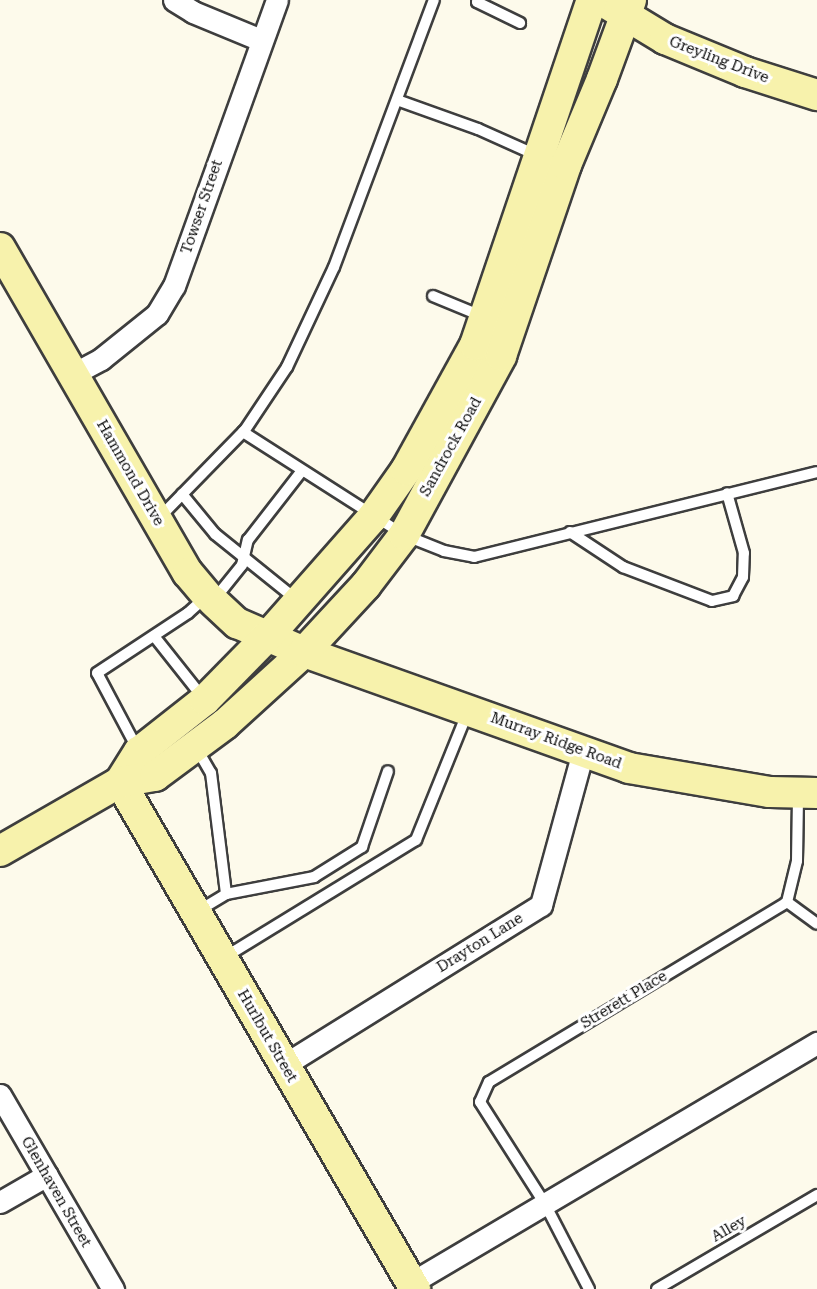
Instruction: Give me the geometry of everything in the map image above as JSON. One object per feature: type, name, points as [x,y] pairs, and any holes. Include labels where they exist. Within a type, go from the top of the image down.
[{"type":"main road","name":"Sandrock Road","points":[[0,851],[120,783],[155,776],[225,724],[304,652],[366,585],[404,535],[501,356],[497,323],[540,156],[592,0]]},
{"type":"main road","name":"Sandrock Road","points":[[120,783],[139,752],[205,700],[268,636],[373,517],[406,470],[475,345],[497,323],[602,79],[619,5]]},
{"type":"main road","name":"Greyling Drive","points":[[619,5],[657,36],[699,54],[817,95]]},
{"type":"main road","name":"Hammond Drive","points":[[0,248],[188,573],[237,623],[304,652]]},
{"type":"main road","name":"Murray Ridge Road","points":[[304,652],[629,768],[770,792],[808,792]]},
{"type":"main road","name":"Hurlbut Street","points":[[120,783],[413,1286]]},
{"type":"street","points":[[174,0],[193,12],[261,39]]},
{"type":"street","name":"Towser Street","points":[[73,374],[101,359],[157,314],[174,286],[261,39],[277,0]]},
{"type":"street","name":"Drayton Lane","points":[[284,1065],[541,905],[582,751]]},
{"type":"street","points":[[413,1286],[545,1204],[817,1043]]},
{"type":"street","name":"Glenhaven Street","points":[[0,1095],[113,1289]]},
{"type":"street","points":[[0,1202],[47,1175]]},
{"type":"lane","points":[[157,520],[243,432],[287,367],[334,267],[434,0]]},
{"type":"lane","points":[[478,1],[520,23]]},
{"type":"lane","points":[[397,100],[478,129],[540,156]]},
{"type":"lane","points":[[433,296],[497,323]]},
{"type":"lane","points":[[243,432],[404,535],[444,551],[474,557],[817,472]]},
{"type":"lane","points":[[139,752],[97,673],[210,598],[242,565],[248,540],[301,471]]},
{"type":"lane","points":[[570,532],[623,567],[712,601],[733,596],[743,577],[744,553],[727,493]]},
{"type":"lane","points":[[182,494],[215,534],[242,558],[298,600]]},
{"type":"lane","points":[[154,636],[205,700]]},
{"type":"lane","points":[[222,959],[416,840],[469,709]]},
{"type":"lane","points":[[195,746],[212,774],[226,894]]},
{"type":"lane","points":[[196,913],[226,894],[314,877],[362,847],[388,771]]},
{"type":"lane","points":[[808,792],[797,861],[787,902],[817,924]]},
{"type":"lane","name":"Strerett Place","points":[[545,1204],[480,1101],[489,1082],[787,902]]},
{"type":"lane","name":"Alley","points":[[657,1289],[817,1195]]},
{"type":"lane","points":[[545,1204],[589,1289]]}]
